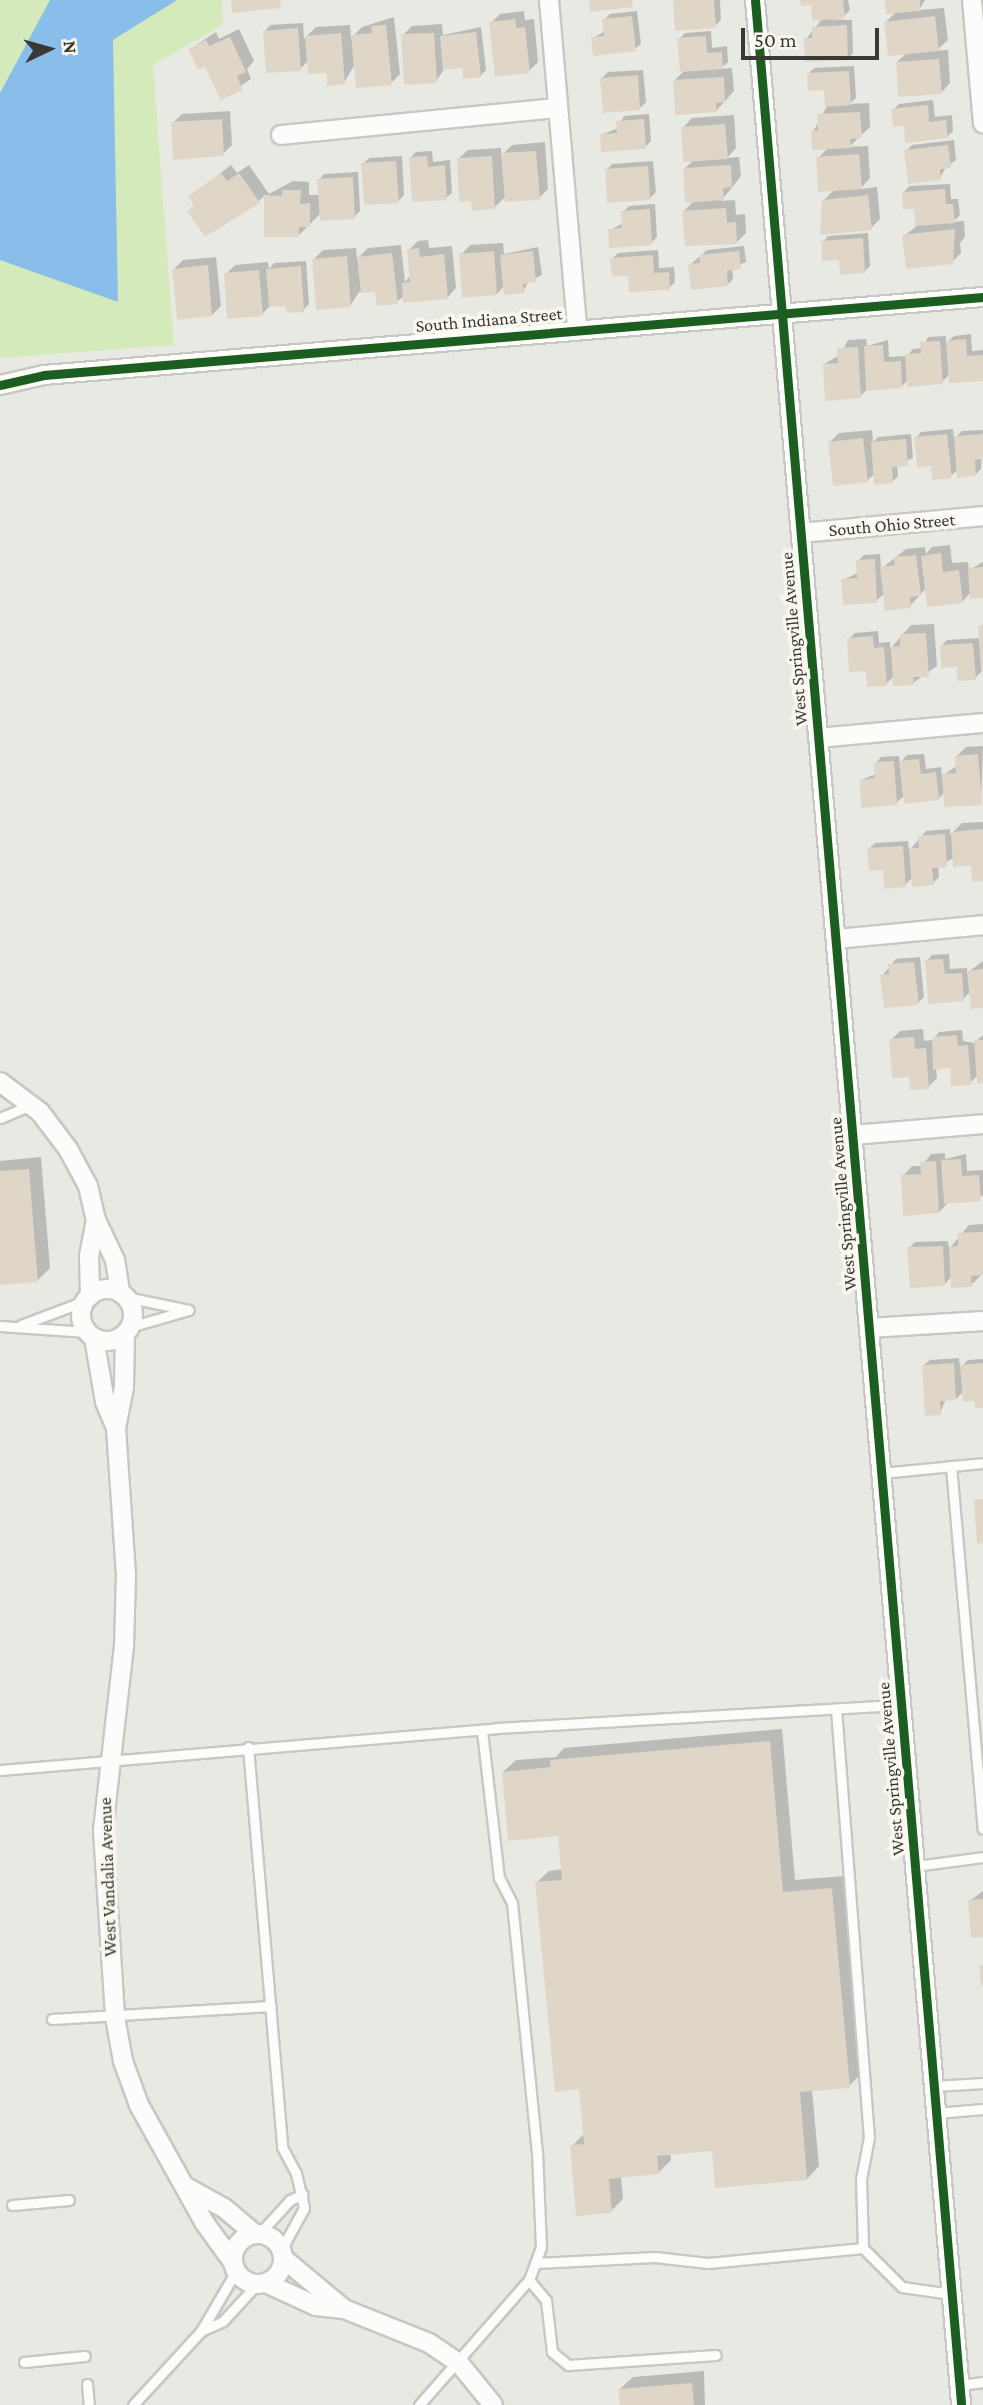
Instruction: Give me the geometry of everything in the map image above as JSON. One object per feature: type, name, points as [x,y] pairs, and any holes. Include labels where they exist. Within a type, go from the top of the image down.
[{"type":"street","points":[[550,0],[577,328]]},
{"type":"street","name":"West Springville Avenue","points":[[755,0],[961,2405]]},
{"type":"street","points":[[972,0],[983,124]]},
{"type":"street","points":[[281,135],[558,108]]},
{"type":"street","name":"South Indiana Street","points":[[0,385],[44,375],[577,328],[983,298]]},
{"type":"street","name":"South Ohio Street","points":[[801,533],[983,516]]},
{"type":"street","points":[[818,738],[983,723]]},
{"type":"street","points":[[836,939],[983,925]]},
{"type":"street","points":[[0,1083],[30,1105],[68,1149],[88,1186],[96,1220],[115,1260],[123,1295],[132,1311],[127,1331],[110,1341],[91,1335],[81,1317],[88,1299],[89,1256],[96,1220]]},
{"type":"street","points":[[853,1135],[983,1124]]},
{"type":"street","points":[[88,1299],[105,1289],[123,1295]]},
{"type":"street","points":[[869,1328],[983,1321]]},
{"type":"street","name":"West Vandalia Avenue","points":[[127,1331],[124,1387],[116,1428],[126,1575],[124,1646],[108,1759],[103,1829],[116,2017],[123,2061],[139,2105],[235,2267]]},
{"type":"street","name":"West Vandalia Avenue","points":[[91,1335],[105,1402],[116,1428]]},
{"type":"street","points":[[186,2187],[224,2208],[257,2234],[275,2239],[283,2254],[344,2309]]},
{"type":"street","points":[[257,2234],[236,2245],[235,2267],[262,2284],[316,2306],[344,2309],[429,2343],[459,2363],[493,2405]]},
{"type":"street","points":[[262,2284],[280,2273],[283,2254]]},
{"type":"lane","points":[[0,1118],[30,1105]]},
{"type":"lane","points":[[123,1295],[189,1310],[127,1331]]},
{"type":"lane","points":[[20,1325],[88,1299]]},
{"type":"lane","points":[[0,1326],[20,1325],[91,1335]]},
{"type":"lane","points":[[881,1473],[983,1463]]},
{"type":"lane","points":[[951,1466],[983,1829]]},
{"type":"lane","points":[[0,1770],[248,1747],[482,1730],[901,1705]]},
{"type":"lane","points":[[836,1709],[869,2137],[861,2179],[863,2248],[902,2287],[951,2294]]},
{"type":"lane","points":[[419,2405],[459,2363],[529,2280],[541,2247],[537,2154],[513,1903],[499,1878],[482,1730]]},
{"type":"lane","points":[[248,1747],[282,2147],[303,2194],[300,2222],[283,2254]]},
{"type":"lane","points":[[915,1866],[983,1857]]},
{"type":"lane","points":[[52,2019],[271,2006]]},
{"type":"lane","points":[[934,2086],[983,2083]]},
{"type":"lane","points":[[936,2113],[983,2109]]},
{"type":"lane","points":[[257,2234],[290,2200],[303,2194]]},
{"type":"lane","points":[[12,2205],[69,2200]]},
{"type":"lane","points":[[536,2263],[655,2257],[708,2263],[863,2248]]},
{"type":"lane","points":[[133,2405],[201,2331],[235,2267]]},
{"type":"lane","points":[[529,2280],[546,2300],[552,2352],[568,2365],[716,2355]]},
{"type":"lane","points":[[201,2331],[223,2321],[262,2284]]},
{"type":"lane","points":[[24,2362],[85,2356]]},
{"type":"lane","points":[[959,2385],[983,2382]]},
{"type":"lane","points":[[87,2384],[89,2405]]},
{"type":"green space","points":[[0,0],[222,0],[223,25],[153,65],[174,345],[0,358]]},
{"type":"water","points":[[50,0],[177,0],[113,40],[118,302],[0,260],[0,93]]},
{"type":"building","points":[[231,0],[280,0],[281,8],[232,13]]},
{"type":"building","points":[[589,0],[632,0],[633,7],[590,12]]},
{"type":"building","points":[[673,0],[714,0],[716,28],[675,31]]},
{"type":"building","points":[[800,0],[843,0],[845,18],[812,21],[811,5],[801,6]]},
{"type":"building","points":[[885,0],[920,0],[920,11],[886,14]]},
{"type":"building","points":[[632,16],[636,51],[593,56],[591,37],[604,36],[602,19]]},
{"type":"building","points":[[935,16],[939,51],[888,56],[884,22]]},
{"type":"building","points":[[515,19],[516,28],[525,27],[530,73],[495,77],[489,22]]},
{"type":"building","points":[[386,25],[392,85],[356,88],[351,35],[372,33],[371,26]]},
{"type":"building","points":[[847,25],[848,60],[805,62],[804,38],[812,38],[812,27]]},
{"type":"building","points":[[298,28],[301,71],[266,73],[263,31]]},
{"type":"building","points":[[476,32],[481,77],[463,79],[462,68],[443,70],[440,36]]},
{"type":"building","points":[[341,33],[345,84],[327,86],[327,73],[308,74],[305,36]]},
{"type":"building","points":[[434,33],[437,83],[404,85],[401,34]]},
{"type":"building","points":[[706,36],[707,53],[722,52],[723,69],[680,72],[677,38]]},
{"type":"building","points":[[230,37],[246,72],[237,76],[243,90],[221,100],[205,67],[198,70],[188,49],[206,40],[209,46]]},
{"type":"building","points":[[939,59],[942,94],[898,97],[896,62]]},
{"type":"building","points":[[849,71],[851,105],[825,107],[824,90],[808,91],[807,73]]},
{"type":"building","points":[[638,75],[640,110],[603,113],[600,78]]},
{"type":"building","points":[[724,77],[725,102],[716,103],[717,112],[675,115],[673,80]]},
{"type":"building","points":[[928,105],[929,122],[946,120],[948,138],[905,143],[904,126],[893,127],[891,109]]},
{"type":"building","points":[[860,112],[862,138],[850,139],[851,148],[812,150],[811,131],[818,131],[817,114]]},
{"type":"building","points":[[222,119],[224,156],[173,160],[171,122]]},
{"type":"building","points":[[644,119],[646,149],[601,152],[600,134],[617,133],[616,121]]},
{"type":"building","points":[[725,124],[728,159],[683,162],[681,127]]},
{"type":"building","points":[[948,145],[951,168],[940,169],[941,180],[908,184],[904,150]]},
{"type":"building","points":[[536,151],[540,200],[505,202],[501,153]]},
{"type":"building","points":[[859,154],[862,189],[818,192],[816,157]]},
{"type":"building","points":[[427,156],[428,167],[445,165],[447,200],[412,202],[409,157]]},
{"type":"building","points":[[492,156],[495,209],[472,211],[471,201],[459,202],[457,158]]},
{"type":"building","points":[[396,161],[399,203],[364,205],[361,163]]},
{"type":"building","points":[[731,165],[732,187],[723,188],[724,200],[685,203],[683,168]]},
{"type":"building","points":[[648,166],[650,200],[607,203],[605,169]]},
{"type":"building","points":[[221,173],[227,181],[239,173],[260,203],[205,237],[187,211],[194,206],[188,196]]},
{"type":"building","points":[[353,177],[355,219],[320,221],[317,179]]},
{"type":"building","points":[[945,189],[946,204],[953,204],[955,223],[915,226],[914,209],[903,209],[902,192]]},
{"type":"building","points":[[282,190],[301,190],[300,204],[310,203],[310,227],[299,227],[299,237],[264,237],[264,195],[282,196]]},
{"type":"building","points":[[868,195],[872,230],[820,235],[822,200]]},
{"type":"building","points":[[726,208],[727,223],[736,222],[737,244],[685,246],[682,211]]},
{"type":"building","points":[[650,209],[652,245],[609,248],[608,229],[622,228],[621,211]]},
{"type":"building","points":[[955,229],[953,264],[906,269],[902,235]]},
{"type":"building","points":[[863,238],[865,273],[840,275],[839,260],[822,261],[821,241]]},
{"type":"building","points":[[419,248],[420,257],[444,254],[448,299],[403,303],[402,283],[410,282],[407,250]]},
{"type":"building","points":[[494,251],[497,295],[462,298],[459,254]]},
{"type":"building","points":[[533,251],[536,282],[523,284],[524,293],[504,295],[500,255]]},
{"type":"building","points":[[739,251],[741,269],[727,271],[728,286],[691,290],[688,264],[700,263],[699,255]]},
{"type":"building","points":[[392,253],[398,304],[377,306],[375,292],[361,293],[357,257]]},
{"type":"building","points":[[653,255],[654,273],[669,272],[670,290],[629,292],[628,276],[612,277],[610,258]]},
{"type":"building","points":[[347,256],[351,307],[316,310],[312,259]]},
{"type":"building","points":[[208,265],[212,316],[177,320],[172,269]]},
{"type":"building","points":[[301,266],[304,312],[286,313],[286,306],[269,307],[266,269]]},
{"type":"building","points":[[259,270],[263,316],[227,319],[224,273]]},
{"type":"building","points":[[966,339],[967,356],[983,355],[983,381],[949,383],[946,341]]},
{"type":"building","points":[[940,341],[943,384],[907,387],[905,354],[921,353],[920,342]]},
{"type":"building","points":[[883,345],[884,362],[901,361],[902,388],[866,391],[864,346]]},
{"type":"building","points":[[858,347],[861,398],[825,401],[823,364],[838,363],[837,348]]},
{"type":"building","points":[[947,434],[952,478],[932,480],[931,466],[917,468],[914,437]]},
{"type":"building","points":[[983,434],[983,459],[975,460],[976,476],[957,478],[954,436]]},
{"type":"building","points":[[863,438],[868,482],[833,486],[828,442]]},
{"type":"building","points":[[906,439],[908,466],[892,467],[893,483],[874,485],[871,442]]},
{"type":"building","points":[[941,553],[943,572],[959,570],[963,603],[927,607],[921,556]]},
{"type":"building","points":[[916,555],[921,596],[910,597],[911,608],[885,611],[880,567],[895,565],[894,557]]},
{"type":"building","points":[[875,559],[877,603],[843,605],[841,579],[857,578],[856,560]]},
{"type":"building","points":[[983,567],[983,598],[970,599],[968,568]]},
{"type":"building","points":[[978,625],[983,625],[983,671],[981,671]]},
{"type":"building","points":[[926,633],[929,677],[913,677],[914,685],[893,686],[891,647],[900,646],[900,634]]},
{"type":"building","points":[[873,636],[874,648],[884,647],[887,686],[867,687],[866,671],[849,672],[847,638]]},
{"type":"building","points":[[973,643],[976,680],[957,681],[957,667],[941,668],[940,645]]},
{"type":"building","points":[[978,754],[982,805],[944,807],[942,774],[956,773],[955,756]]},
{"type":"building","points":[[919,759],[921,774],[936,772],[939,800],[904,804],[899,761]]},
{"type":"building","points":[[894,761],[897,805],[861,808],[860,780],[875,778],[874,762]]},
{"type":"building","points":[[983,829],[983,881],[972,882],[971,866],[953,867],[951,832]]},
{"type":"building","points":[[945,834],[947,867],[932,868],[934,885],[912,887],[909,848],[919,848],[918,836]]},
{"type":"building","points":[[903,846],[906,887],[884,889],[883,870],[869,871],[867,848]]},
{"type":"building","points":[[943,959],[945,974],[962,973],[964,1001],[928,1004],[925,960]]},
{"type":"building","points":[[914,962],[919,1005],[884,1008],[880,975],[889,974],[888,964]]},
{"type":"building","points":[[983,969],[983,1008],[971,1009],[967,971]]},
{"type":"building","points":[[957,1035],[958,1046],[968,1045],[971,1085],[951,1086],[950,1068],[933,1070],[932,1037]]},
{"type":"building","points":[[914,1037],[915,1049],[926,1048],[929,1089],[910,1090],[909,1077],[892,1078],[889,1039]]},
{"type":"building","points":[[974,1040],[983,1040],[983,1083],[977,1084]]},
{"type":"building","points":[[961,1159],[962,1176],[979,1175],[981,1201],[944,1204],[941,1160]]},
{"type":"building","points":[[936,1161],[939,1213],[903,1216],[901,1175],[921,1174],[920,1162]]},
{"type":"building","points":[[29,1169],[38,1282],[0,1285],[0,1171]]},
{"type":"building","points":[[983,1232],[983,1275],[971,1276],[972,1287],[951,1288],[949,1247],[958,1246],[958,1233]]},
{"type":"building","points":[[943,1246],[945,1286],[910,1288],[907,1247]]},
{"type":"building","points":[[954,1363],[956,1400],[940,1401],[941,1415],[925,1416],[922,1365]]},
{"type":"building","points":[[983,1363],[983,1408],[975,1408],[975,1401],[963,1402],[960,1365]]},
{"type":"building","points":[[983,1499],[983,1543],[977,1544],[974,1500]]},
{"type":"building","points":[[770,1741],[783,1892],[832,1888],[850,2088],[800,2092],[807,2180],[715,2188],[712,2151],[657,2156],[659,2174],[609,2179],[612,2213],[576,2216],[570,2145],[584,2144],[579,2089],[555,2092],[535,1882],[562,1880],[558,1836],[508,1841],[502,1772],[551,1767],[550,1760]]},
{"type":"building","points":[[983,1899],[983,1937],[971,1938],[968,1900]]},
{"type":"building","points":[[979,1965],[983,1965],[983,1985],[981,1985]]},
{"type":"building","points":[[692,2383],[694,2405],[620,2405],[618,2389]]},
{"type":"cycle path","points":[[755,0],[961,2405]]},
{"type":"cycle path","points":[[0,385],[44,375],[983,297]]}]
